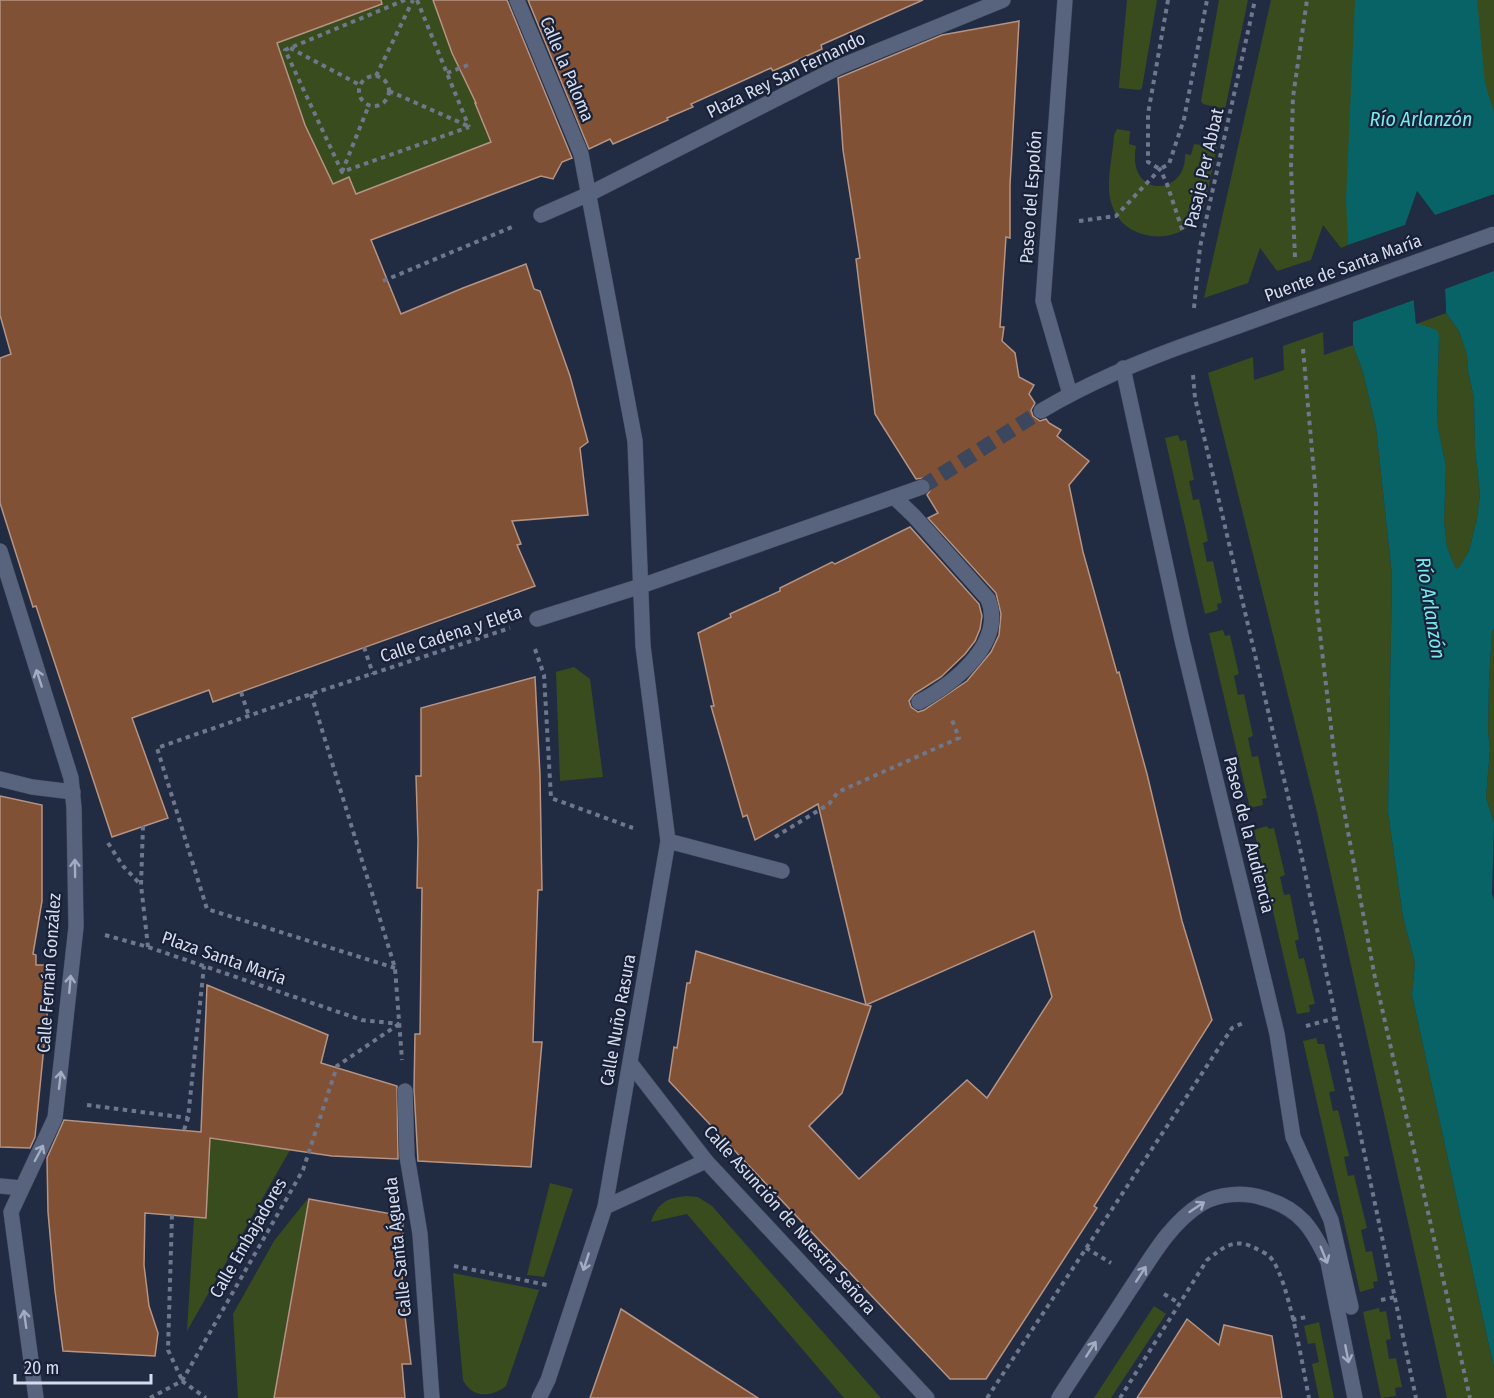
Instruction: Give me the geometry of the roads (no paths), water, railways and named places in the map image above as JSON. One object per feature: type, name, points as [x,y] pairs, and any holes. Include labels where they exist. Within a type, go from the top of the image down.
[{"type":"street","name":"Calle la Paloma","points":[[517,0],[581,154],[589,194]]},
{"type":"street","name":"Plaza Rey San Fernando","points":[[541,215],[589,194],[839,67],[1003,0]]},
{"type":"street","name":"Paseo del Espolón","points":[[1065,0],[1043,301],[1070,394]]},
{"type":"street","points":[[589,194],[635,441],[641,586]]},
{"type":"street","name":"Puente de Santa María","points":[[1123,368],[1494,234]]},
{"type":"street","points":[[1041,411],[1123,368]]},
{"type":"street","name":"Paseo de la Audiencia","points":[[1123,368],[1182,640],[1277,1034],[1293,1137],[1331,1220],[1352,1307]]},
{"type":"street","points":[[531,621],[641,586],[922,487]]},
{"type":"street","points":[[894,497],[914,516],[988,599],[992,608],[990,631],[986,642],[976,656],[942,689],[919,702]]},
{"type":"street","name":"Calle Fernán González","points":[[0,551],[71,778],[73,792],[75,927],[55,1118],[11,1212],[36,1398]]},
{"type":"street","name":"Calle Nuño Rasura","points":[[539,1398],[548,1380],[605,1207],[669,841],[643,646],[641,586]]},
{"type":"street","points":[[0,779],[32,787],[73,792]]},
{"type":"street","points":[[669,841],[782,871]]},
{"type":"street","name":"Calle Asunción de Nuestra Señora","points":[[630,1064],[706,1161],[927,1398]]},
{"type":"street","name":"Calle Santa Águeda","points":[[405,1091],[407,1156],[420,1234],[432,1398]]},
{"type":"street","points":[[605,1207],[706,1161]]},
{"type":"street","points":[[0,1186],[21,1188]]},
{"type":"street","points":[[1059,1398],[1157,1249],[1178,1222],[1203,1202],[1217,1197],[1246,1194],[1278,1202],[1293,1210],[1311,1228],[1328,1262],[1355,1398]]},
{"type":"water","name":"Río Arlanzón","points":[[1355,0],[1477,0],[1485,83],[1494,113],[1494,628],[1489,680],[1490,750],[1486,797],[1494,823],[1492,894],[1494,900],[1494,1368],[1412,995],[1415,963],[1403,917],[1388,812],[1392,575],[1376,427],[1363,372],[1353,345],[1346,200]],"holes":[[[1417,191],[1435,215],[1446,313],[1459,331],[1467,355],[1474,398],[1475,449],[1480,494],[1469,551],[1456,569],[1447,547],[1444,521],[1446,466],[1438,428],[1437,406],[1439,336],[1437,330],[1416,323],[1406,225]]]},
{"type":"tunnel","points":[[922,487],[1041,411]]}]
